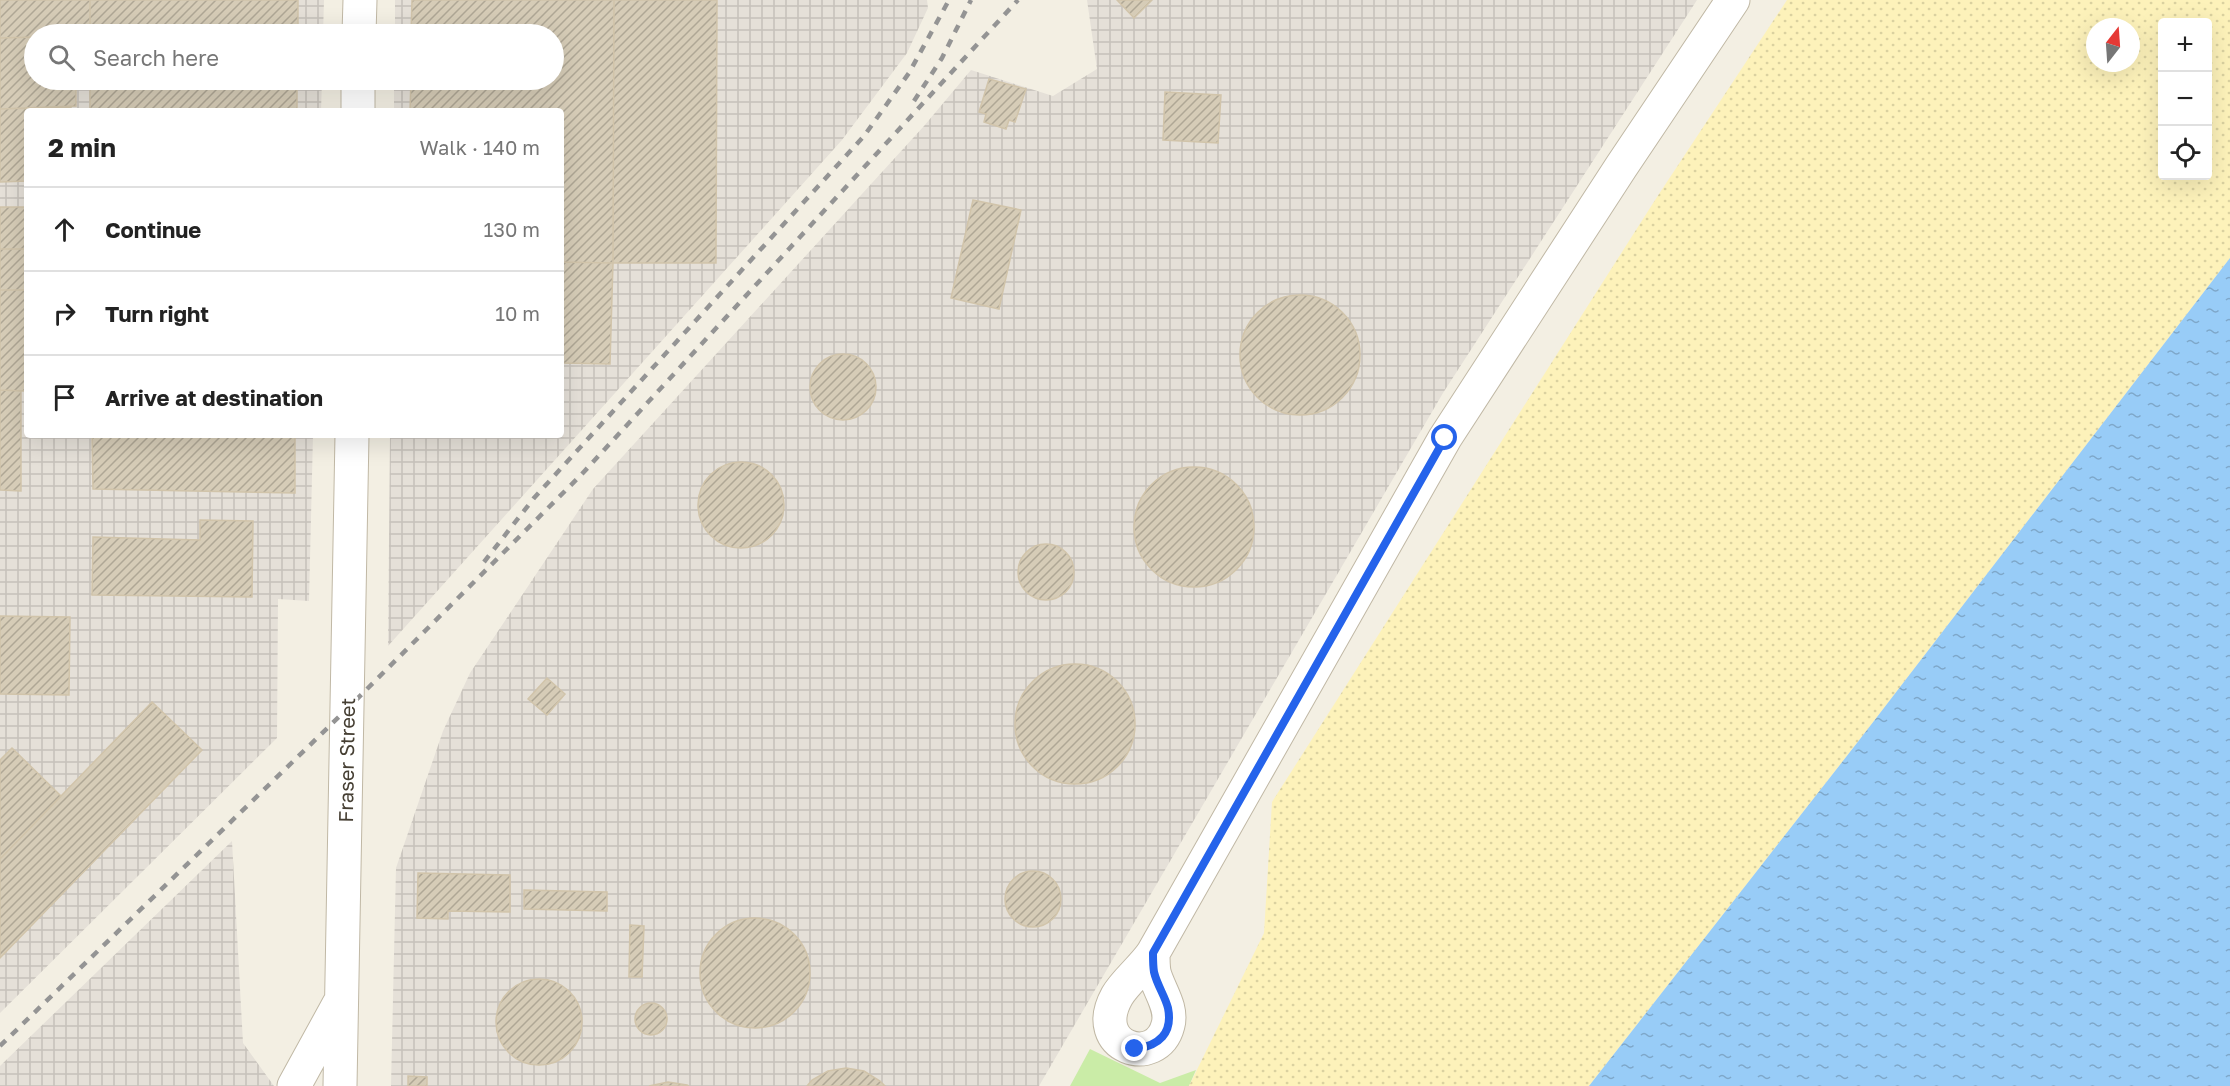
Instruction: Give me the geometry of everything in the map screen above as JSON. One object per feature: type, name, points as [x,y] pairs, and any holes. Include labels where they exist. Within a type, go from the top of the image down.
[{"type":"street","points":[[359,24],[360,0]]},
{"type":"street","points":[[1153,953],[1445,438],[1621,167],[1733,0]]},
{"type":"street","points":[[358,90],[358,108]]},
{"type":"street","name":"Fraser Street","points":[[340,1086],[352,438]]},
{"type":"street","points":[[294,1086],[341,1000]]},
{"type":"shaded area","points":[[0,0],[324,0],[323,24],[24,24],[24,90],[322,90],[321,108],[24,108],[24,438],[313,438],[309,601],[278,599],[277,738],[0,1013]]},
{"type":"shaded area","points":[[395,0],[927,0],[928,8],[907,53],[842,140],[388,646],[390,438],[564,438],[564,108],[394,108],[394,90],[564,90],[564,24],[395,24]]},
{"type":"shaded area","points":[[1087,0],[1697,0],[1443,393],[1039,1086],[391,1086],[396,868],[443,731],[470,673],[593,489],[924,126],[971,70],[1053,96],[1097,69]]},
{"type":"shaded area","points":[[232,841],[243,1043],[274,1086],[0,1086],[0,1066]]},
{"type":"green space","points":[[1090,1049],[1160,1083],[1196,1070],[1189,1086],[1070,1086]]},
{"type":"sand","points":[[1787,0],[2230,0],[2230,258],[1857,743],[1589,1086],[1189,1086],[1264,933],[1272,802],[1657,197]]},
{"type":"water","points":[[2230,258],[2230,1086],[1589,1086],[1857,743]]},
{"type":"building","points":[[0,0],[90,0],[90,24],[24,24],[24,37],[0,38]]},
{"type":"building","points":[[90,0],[298,0],[298,24],[90,24]]},
{"type":"building","points":[[412,0],[614,0],[613,263],[564,262],[564,108],[410,108],[411,90],[564,90],[564,24],[411,24]]},
{"type":"building","points":[[614,0],[717,0],[716,263],[613,263]]},
{"type":"building","points":[[1117,0],[1152,0],[1134,18]]},
{"type":"building","points":[[24,37],[24,90],[76,90],[76,106],[0,109],[0,38]]},
{"type":"building","points":[[989,79],[1026,89],[1015,122],[1009,120],[1006,129],[984,122],[986,114],[979,112]]},
{"type":"building","points":[[90,90],[297,90],[297,108],[90,108]]},
{"type":"building","points":[[1165,92],[1221,95],[1218,143],[1163,140]]},
{"type":"building","points":[[24,108],[24,181],[0,182],[0,109]]},
{"type":"building","points":[[973,200],[1021,210],[999,309],[951,298]]},
{"type":"building","points":[[0,207],[24,207],[24,249],[0,249]]},
{"type":"building","points":[[0,249],[24,249],[24,290],[0,290]]},
{"type":"building","points":[[564,262],[613,263],[610,364],[564,363]]},
{"type":"building","points":[[0,290],[24,290],[24,391],[0,390]]},
{"type":"building","points":[[1300,295],[1323,299],[1343,312],[1356,332],[1360,355],[1356,378],[1343,398],[1323,411],[1300,415],[1277,411],[1257,398],[1244,378],[1240,355],[1244,332],[1257,312],[1277,299]]},
{"type":"building","points":[[843,354],[856,357],[866,364],[873,374],[876,387],[873,400],[866,410],[856,417],[843,420],[830,417],[820,410],[813,400],[810,387],[813,374],[820,364],[830,357]]},
{"type":"building","points":[[0,390],[21,391],[21,491],[0,490]]},
{"type":"building","points":[[92,438],[295,438],[295,493],[93,489]]},
{"type":"building","points":[[741,462],[765,469],[777,481],[784,505],[777,529],[765,541],[741,548],[717,541],[705,529],[698,505],[705,481],[717,469]]},
{"type":"building","points":[[1194,467],[1217,471],[1237,484],[1250,504],[1254,527],[1250,550],[1237,570],[1217,583],[1194,587],[1171,583],[1151,570],[1138,550],[1134,527],[1138,504],[1151,484],[1171,471]]},
{"type":"building","points":[[200,520],[253,521],[252,597],[92,595],[93,537],[200,540]]},
{"type":"building","points":[[1040,544],[1052,544],[1062,548],[1070,556],[1074,572],[1070,588],[1062,596],[1052,600],[1040,600],[1030,596],[1022,588],[1018,578],[1018,566],[1022,556],[1030,548]]},
{"type":"building","points":[[0,616],[70,617],[69,695],[0,694]]},
{"type":"building","points":[[1075,664],[1098,668],[1118,681],[1131,701],[1135,724],[1131,747],[1118,767],[1098,780],[1075,784],[1052,780],[1032,767],[1019,747],[1015,724],[1019,701],[1032,681],[1052,668]]},
{"type":"building","points":[[547,678],[565,694],[547,715],[528,699]]},
{"type":"building","points":[[152,702],[202,750],[0,958],[0,859]]},
{"type":"building","points":[[12,748],[61,796],[0,859],[0,760]]},
{"type":"building","points":[[1027,871],[1039,871],[1049,875],[1057,883],[1061,899],[1057,915],[1049,923],[1039,927],[1027,927],[1017,923],[1009,915],[1005,905],[1005,893],[1009,883],[1017,875]]},
{"type":"building","points":[[418,873],[510,875],[510,912],[448,911],[448,919],[417,918]]},
{"type":"building","points":[[524,890],[607,892],[607,911],[524,909]]},
{"type":"building","points":[[755,918],[776,923],[794,934],[805,952],[810,973],[805,994],[794,1012],[776,1023],[755,1028],[734,1023],[716,1012],[705,994],[700,973],[705,952],[716,934],[734,923]]},
{"type":"building","points":[[630,925],[644,926],[642,977],[629,977]]},
{"type":"building","points":[[539,979],[563,986],[575,998],[582,1022],[575,1046],[563,1058],[539,1065],[515,1058],[503,1046],[496,1022],[503,998],[515,986]]},
{"type":"building","points":[[651,1003],[662,1008],[667,1019],[662,1030],[651,1035],[640,1030],[635,1019],[640,1008]]},
{"type":"building","points":[[846,1068],[864,1071],[885,1086],[807,1086],[812,1080],[828,1071]]},
{"type":"building","points":[[408,1076],[427,1077],[427,1086],[408,1086]]},
{"type":"building","points":[[668,1082],[687,1085],[689,1086],[649,1086]]},
{"type":"railway","points":[[484,562],[534,498],[864,136],[909,73],[949,0]]},
{"type":"railway","points":[[914,101],[942,58],[971,0]]},
{"type":"railway","points":[[0,1046],[347,709],[581,475],[1018,0]]},
{"type":"route","points":[[1135,1049],[1150,1047],[1162,1038],[1168,1024],[1168,1007],[1154,972],[1153,953],[1445,438]]}]
